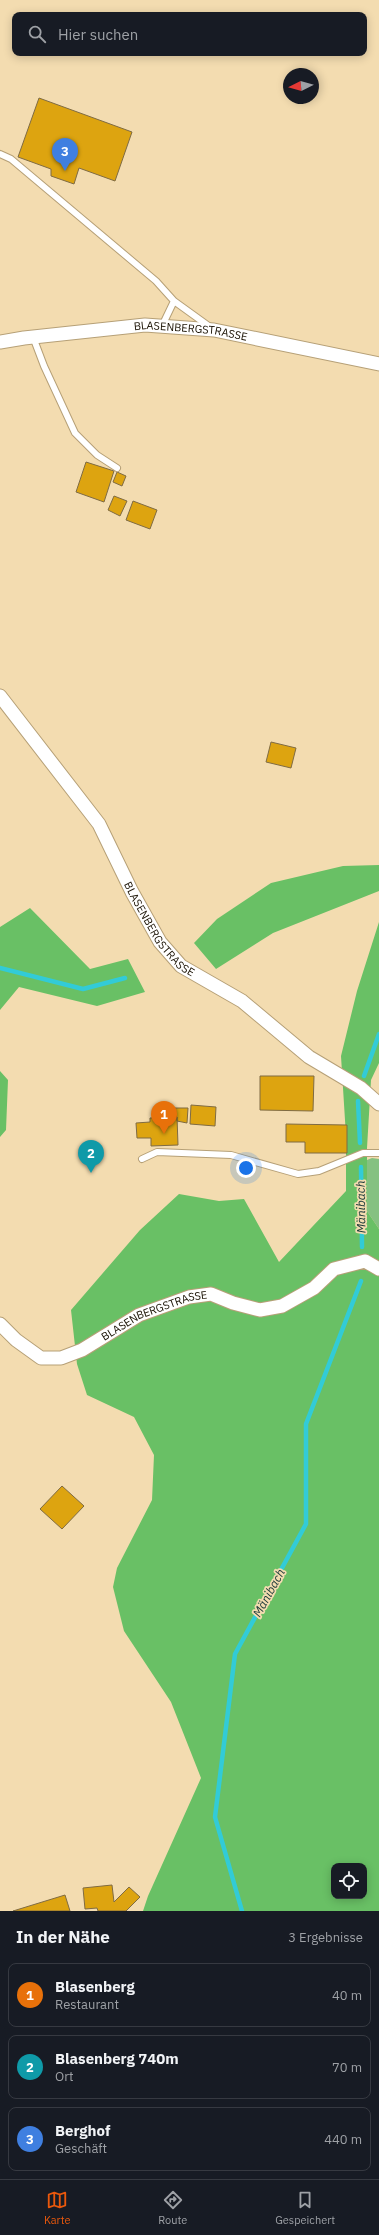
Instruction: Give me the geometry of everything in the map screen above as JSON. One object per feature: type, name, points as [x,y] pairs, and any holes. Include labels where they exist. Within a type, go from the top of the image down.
[{"type":"street","name":"BLASENBERGSTRASSE","points":[[0,342],[145,325],[214,330],[379,364]]},
{"type":"street","name":"BLASENBERGSTRASSE","points":[[0,696],[99,824],[132,892],[160,942],[181,966],[242,1002],[309,1057],[361,1088],[379,1104]]},
{"type":"street","name":"BLASENBERGSTRASSE","points":[[0,1324],[16,1340],[40,1358],[61,1358],[82,1350],[139,1315],[189,1296],[211,1294],[233,1303],[260,1310],[282,1306],[314,1288],[334,1269],[365,1261],[379,1269]]},
{"type":"lane","points":[[0,154],[11,159],[156,281],[174,301],[214,330]]},
{"type":"lane","points":[[162,326],[174,301]]},
{"type":"lane","points":[[33,337],[44,366],[74,433],[97,455],[116,468]]},
{"type":"lane","points":[[142,1159],[157,1152],[231,1155],[298,1174],[319,1171],[363,1153],[379,1153]]},
{"type":"green space","points":[[379,865],[379,891],[273,933],[216,969],[194,943],[217,919],[271,883],[343,866]]},
{"type":"green space","points":[[30,908],[90,969],[128,959],[145,992],[97,1006],[19,987],[0,1010],[0,927]]},
{"type":"green space","points":[[379,922],[379,1063],[371,1080],[367,1148],[367,1211],[379,1229],[379,1911],[143,1911],[148,1896],[201,1778],[171,1702],[124,1631],[113,1587],[117,1568],[152,1500],[154,1455],[134,1417],[87,1395],[77,1364],[71,1310],[140,1230],[179,1194],[219,1201],[244,1199],[279,1262],[346,1191],[346,1136],[341,1056],[357,991]]},
{"type":"green space","points":[[0,1071],[8,1080],[6,1130],[0,1137]]},
{"type":"green space","points":[[372,1158],[379,1159],[379,1229],[367,1211],[367,1160]]},
{"type":"building","points":[[39,98],[132,132],[115,181],[79,168],[74,184],[51,176],[51,169],[18,157]]},
{"type":"building","points":[[86,462],[114,471],[104,502],[76,492]]},
{"type":"building","points":[[117,472],[126,476],[122,486],[113,482]]},
{"type":"building","points":[[114,496],[127,501],[120,516],[108,510]]},
{"type":"building","points":[[133,501],[157,510],[150,529],[126,520]]},
{"type":"building","points":[[271,742],[296,748],[291,768],[266,762]]},
{"type":"building","points":[[260,1076],[314,1076],[313,1111],[260,1110]]},
{"type":"building","points":[[191,1105],[216,1107],[215,1126],[190,1124]]},
{"type":"building","points":[[170,1108],[188,1108],[187,1123],[177,1121],[177,1117],[171,1117]]},
{"type":"building","points":[[177,1117],[178,1145],[151,1146],[151,1138],[137,1138],[136,1123],[150,1122],[150,1118]]},
{"type":"building","points":[[286,1124],[347,1125],[347,1153],[305,1153],[305,1142],[286,1142]]},
{"type":"building","points":[[62,1486],[84,1506],[62,1529],[40,1509]]},
{"type":"building","points":[[112,1885],[114,1902],[129,1887],[140,1897],[126,1911],[98,1911],[97,1908],[85,1909],[83,1888]]},
{"type":"building","points":[[65,1895],[70,1911],[13,1911]]},
{"type":"waterway","points":[[0,968],[83,989],[125,978]]},
{"type":"waterway","name":"Mänibach","points":[[364,1076],[379,1034]]},
{"type":"waterway","name":"Mänibach","points":[[358,1101],[360,1143]]},
{"type":"waterway","name":"Mänibach","points":[[361,1167],[362,1247]]},
{"type":"waterway","name":"Mänibach","points":[[242,1911],[215,1817],[235,1654],[306,1524],[306,1424],[361,1281]]},
{"type":"place","name":"Berghof","points":[[65,171]]},
{"type":"place","name":"Blasenberg","points":[[164,1134]]},
{"type":"place","name":"Blasenberg 740m","points":[[91,1173]]}]
